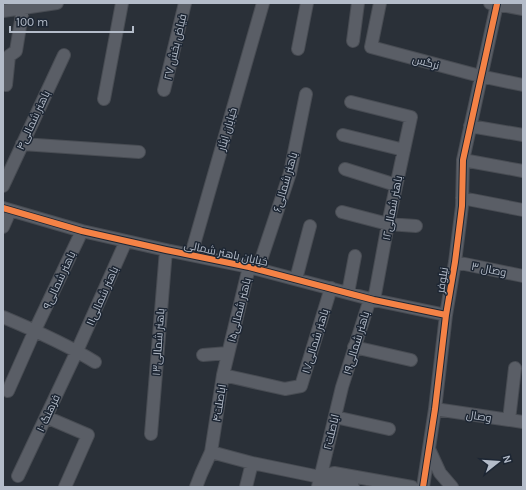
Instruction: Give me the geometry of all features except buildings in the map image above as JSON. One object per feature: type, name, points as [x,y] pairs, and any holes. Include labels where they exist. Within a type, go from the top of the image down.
[{"type":"street","points":[[3,11],[57,3]]},
{"type":"street","points":[[104,99],[122,3]]},
{"type":"street","name":"فیاض بخش ۲۷","points":[[164,90],[185,3]]},
{"type":"street","name":"خیابان ایثار","points":[[191,255],[262,3]]},
{"type":"street","points":[[298,49],[307,3]]},
{"type":"street","points":[[353,41],[358,3]]},
{"type":"street","name":"نرگس","points":[[380,3],[371,47],[480,76],[523,85]]},
{"type":"street","points":[[493,4],[523,9]]},
{"type":"street","name":"نیلوفر","points":[[423,487],[462,206],[463,160],[493,4]]},
{"type":"street","points":[[6,85],[9,56],[16,50],[23,8]]},
{"type":"street","name":"باهنر شمالی۴","points":[[3,186],[64,54]]},
{"type":"street","name":"باهنر شمالی۶","points":[[254,268],[290,174],[306,94]]},
{"type":"street","name":"باهنر شمالی۱۲","points":[[351,102],[411,117],[372,299]]},
{"type":"street","points":[[470,126],[523,135]]},
{"type":"street","points":[[343,135],[404,150]]},
{"type":"street","points":[[22,144],[139,152]]},
{"type":"street","points":[[463,160],[523,171]]},
{"type":"street","points":[[345,170],[396,185]]},
{"type":"street","points":[[462,198],[523,210]]},
{"type":"street","points":[[3,228],[7,218],[6,209]]},
{"type":"street","name":"خیابان باهنر شمالی","points":[[6,209],[82,231],[254,268],[372,299],[446,315]]},
{"type":"street","points":[[342,212],[388,224],[416,226]]},
{"type":"street","points":[[296,279],[310,226]]},
{"type":"street","name":"باهنر شمالی۹","points":[[8,392],[35,330],[82,231]]},
{"type":"street","name":"باهنر شمالی۱۱","points":[[77,351],[126,241]]},
{"type":"street","name":"باهنر شمالی۱۳","points":[[151,434],[166,250]]},
{"type":"street","points":[[348,293],[355,256]]},
{"type":"street","name":"وصال ۳","points":[[455,262],[523,276]]},
{"type":"street","name":"باهنر شمالی۱۵","points":[[228,353],[254,268]]},
{"type":"street","name":"باهنر شمالی۱۷","points":[[223,375],[284,389],[301,386],[331,288]]},
{"type":"street","name":"باهنر شمالی۱۹","points":[[342,387],[354,347],[372,299]]},
{"type":"street","points":[[3,317],[35,330],[77,351],[95,362]]},
{"type":"street","points":[[354,347],[411,360]]},
{"type":"street","name":"فرهنگ ۱۰","points":[[18,476],[77,351]]},
{"type":"street","points":[[203,355],[228,353]]},
{"type":"street","name":"اباصلت۴","points":[[196,487],[211,452],[223,375],[228,353]]},
{"type":"street","points":[[509,420],[515,368]]},
{"type":"street","name":"اباصلت۲","points":[[319,482],[342,387]]},
{"type":"street","name":"وصال","points":[[435,408],[523,422]]},
{"type":"street","points":[[46,417],[88,435],[65,487]]},
{"type":"street","points":[[335,417],[389,429]]},
{"type":"street","points":[[429,450],[440,473],[452,487]]},
{"type":"street","points":[[211,452],[319,482],[353,487]]},
{"type":"street","points":[[246,487],[252,463]]},
{"type":"street","points":[[319,482],[334,473],[412,487]]},
{"type":"cycle path","points":[[423,487],[462,206],[463,160],[497,4]]},
{"type":"cycle path","points":[[3,208],[82,231],[249,267],[374,300],[446,315]]}]
